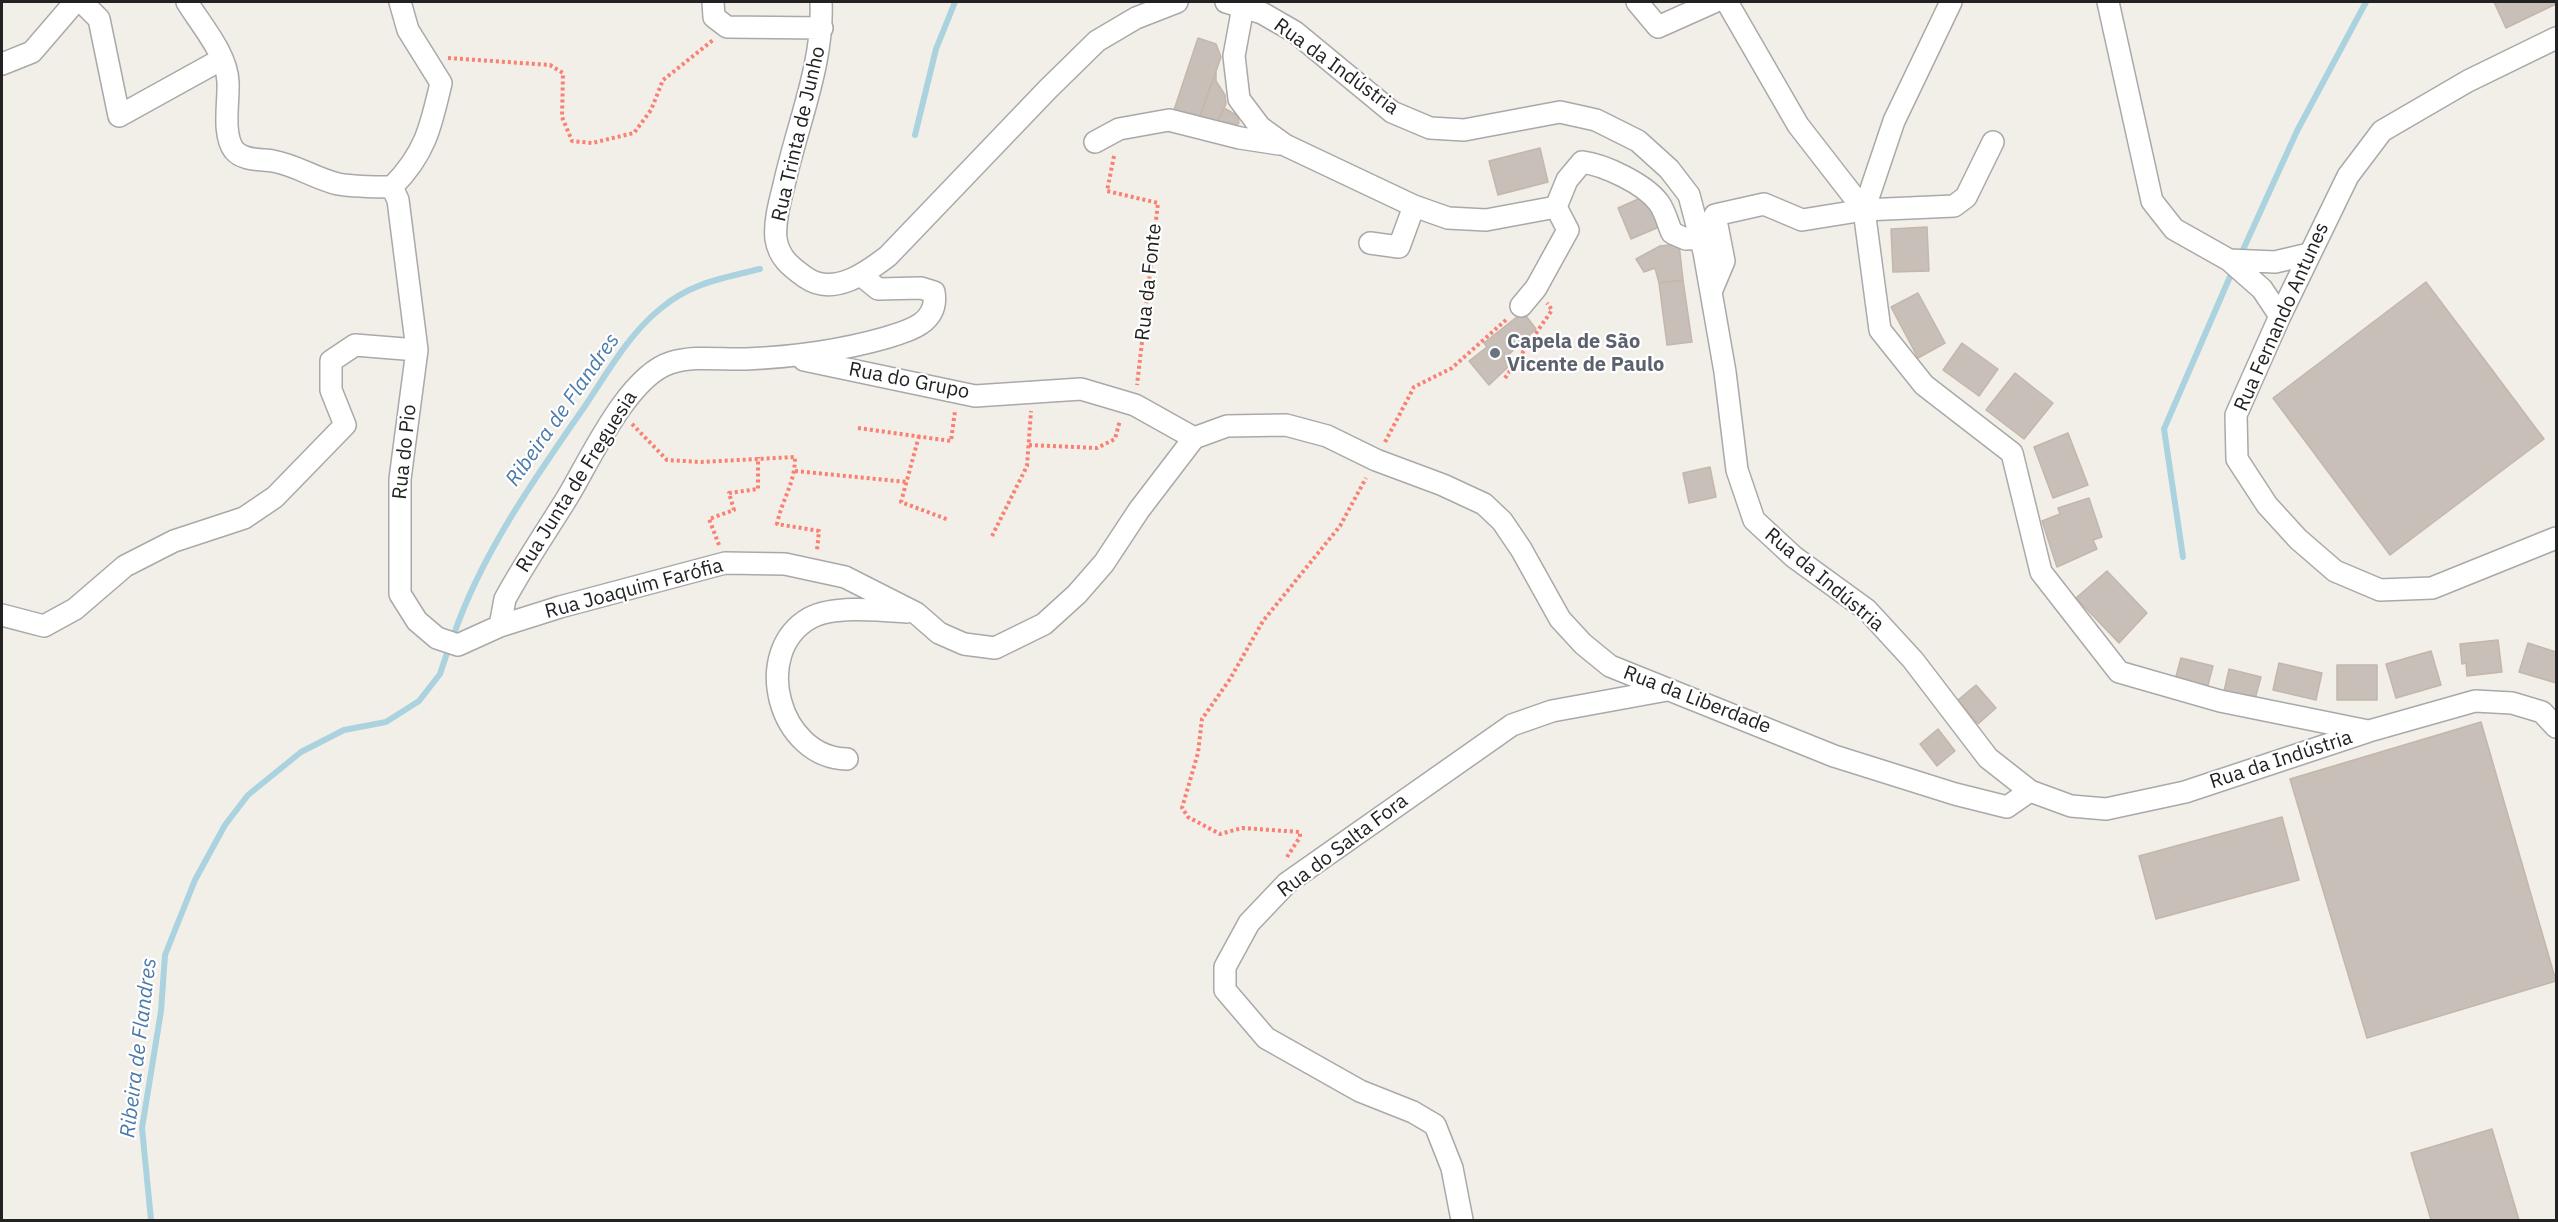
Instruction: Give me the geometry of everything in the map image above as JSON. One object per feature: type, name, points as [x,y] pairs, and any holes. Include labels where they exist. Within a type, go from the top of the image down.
[{"type":"street","points":[[2,64],[32,52],[75,2]]},
{"type":"street","points":[[82,2],[99,19],[119,117],[222,59]]},
{"type":"street","points":[[187,2],[222,59],[228,79],[229,136],[235,151],[248,158],[274,161],[335,183],[369,188],[392,186],[412,166],[431,128],[441,83],[408,30],[400,2]]},
{"type":"street","points":[[713,2],[714,17],[727,27],[822,28]]},
{"type":"street","name":"Rua Trinta de Junho","points":[[821,2],[822,28],[778,210],[776,239],[786,264],[811,281],[839,284],[862,276]]},
{"type":"street","points":[[862,276],[888,256],[1097,41],[1136,18],[1177,2]]},
{"type":"street","points":[[1637,2],[1658,27],[1714,2]]},
{"type":"street","points":[[1726,2],[1798,125],[1864,210]]},
{"type":"street","points":[[1951,2],[1894,121],[1864,210],[1880,330],[1924,385],[2012,453],[2041,572],[2119,672],[2220,701],[2369,731]]},
{"type":"street","points":[[2108,2],[2152,201],[2174,229],[2229,260],[2262,289],[2280,316]]},
{"type":"street","points":[[1234,4],[1234,56],[1239,99],[1260,127],[1286,145],[1414,206],[1448,218],[1486,220],[1556,207]]},
{"type":"street","name":"Rua da Indústria","points":[[1234,4],[1262,13],[1295,32],[1392,112],[1430,128],[1464,130],[1560,112],[1596,120],[1638,141],[1676,177],[1689,195],[1700,238],[1725,372],[1737,470],[1754,520],[1794,557],[1867,610],[1913,660],[1988,758],[2030,791],[2071,806],[2106,809],[2185,792],[2369,731],[2475,701],[2512,703],[2542,712],[2556,727]]},
{"type":"street","name":"Rua Fernando Antunes","points":[[2556,38],[2468,81],[2382,131],[2348,176],[2309,254],[2236,415],[2237,459],[2267,505],[2298,539],[2335,571],[2380,590],[2432,588],[2556,538]]},
{"type":"street","points":[[1095,142],[1119,129],[1169,120],[1240,138],[1286,145]]},
{"type":"street","points":[[1711,292],[1724,261],[1715,215],[1764,204],[1802,219],[1864,210],[1954,206],[1966,197],[1993,142]]},
{"type":"street","points":[[1521,306],[1536,288],[1568,230],[1556,207],[1567,180],[1582,162],[1602,165],[1626,178],[1659,202],[1672,233],[1686,238],[1700,238]]},
{"type":"street","name":"Rua do Pio","points":[[392,186],[398,200],[417,350],[400,479],[400,594],[417,621],[437,638],[458,645],[500,626]]},
{"type":"street","points":[[1370,243],[1399,247],[1414,206]]},
{"type":"street","points":[[2229,260],[2275,262],[2309,254]]},
{"type":"street","name":"Rua Junta de Freguesia","points":[[500,626],[505,599],[619,410],[638,385],[668,363],[703,357],[742,359],[788,357],[841,350],[910,331],[928,319],[936,303],[934,292],[921,288],[878,289],[862,276]]},
{"type":"street","points":[[2,615],[45,626],[75,609],[125,566],[174,541],[244,518],[275,497],[345,425],[331,390],[331,361],[355,345],[417,350]]},
{"type":"street","name":"Rua do Grupo","points":[[788,357],[975,396],[1080,389],[1128,403],[1194,438]]},
{"type":"street","name":"Rua da Liberdade","points":[[1194,438],[1227,426],[1286,425],[1327,436],[1376,460],[1443,484],[1484,504],[1502,521],[1560,619],[1583,644],[1610,666],[1834,756],[1955,794],[2007,807],[2030,791]]},
{"type":"street","name":"Rua Joaquim Farófia","points":[[500,626],[622,589],[725,563],[785,564],[845,577],[916,613],[947,636],[964,644],[995,648],[1044,624],[1104,563],[1146,501],[1194,438]]},
{"type":"street","points":[[847,759],[838,759],[808,744],[794,729],[784,713],[776,684],[777,663],[794,632],[811,617],[842,611],[916,613]]},
{"type":"street","name":"Rua do Salta Fora","points":[[1462,1221],[1452,1168],[1435,1125],[1413,1112],[1360,1091],[1266,1038],[1225,990],[1225,967],[1249,923],[1287,883],[1512,725],[1552,711],[1667,690]]},
{"type":"path","points":[[426,57],[550,65],[563,73],[562,117],[572,141],[592,143],[634,133],[651,110],[663,80],[727,27]]},
{"type":"path","name":"Rua da Fonte","points":[[1119,129],[1107,191],[1158,204],[1128,403]]},
{"type":"path","points":[[1505,378],[1552,310],[1536,288]]},
{"type":"path","points":[[1283,862],[1300,837],[1300,832],[1242,828],[1220,834],[1188,817],[1182,808],[1198,753],[1202,719],[1230,679],[1263,621],[1340,526],[1414,387],[1452,368],[1521,306]]},
{"type":"path","points":[[858,428],[951,441],[958,392]]},
{"type":"path","points":[[992,536],[1027,466],[1031,392]]},
{"type":"path","points":[[1029,445],[1097,448],[1115,439],[1128,403]]},
{"type":"path","points":[[619,410],[667,459],[701,462],[758,457],[795,457],[793,483],[780,507],[777,524],[819,531],[814,569]]},
{"type":"path","points":[[919,436],[901,502],[949,520]]},
{"type":"path","points":[[725,563],[709,519],[735,510],[729,493],[758,489],[758,457]]},
{"type":"path","points":[[795,471],[907,482]]},
{"type":"building","points":[[2494,2],[2556,2],[2556,4],[2506,28]]},
{"type":"building","points":[[1198,38],[1216,44],[1221,57],[1198,122],[1173,113]]},
{"type":"building","points":[[1216,71],[1216,81],[1225,95],[1226,104],[1217,123],[1198,122]]},
{"type":"building","points":[[1224,108],[1238,116],[1239,123],[1233,128],[1217,123]]},
{"type":"building","points":[[1540,148],[1548,182],[1498,195],[1489,161]]},
{"type":"building","points":[[1645,196],[1659,227],[1631,239],[1618,208]]},
{"type":"building","points":[[1927,227],[1929,271],[1893,272],[1891,229]]},
{"type":"building","points":[[1679,244],[1683,280],[1659,283],[1655,268],[1644,272],[1636,259],[1660,246]]},
{"type":"building","points":[[1683,280],[1692,342],[1667,345],[1659,283]]},
{"type":"building","points":[[2426,282],[2544,439],[2390,555],[2273,398]]},
{"type":"building","points":[[1918,293],[1945,343],[1918,358],[1891,307]]},
{"type":"building","name":"Capela de São Vicente de Paulo","points":[[1523,312],[1536,329],[1504,359],[1509,366],[1489,385],[1469,361],[1487,347],[1484,343]]},
{"type":"building","points":[[1962,343],[1998,369],[1979,396],[1943,370]]},
{"type":"building","points":[[2015,373],[2053,403],[2024,439],[1986,410]]},
{"type":"building","points":[[2068,433],[2088,485],[2053,498],[2034,447]]},
{"type":"building","points":[[1710,467],[1716,497],[1689,503],[1683,473]]},
{"type":"building","points":[[2089,498],[2102,537],[2093,540],[2097,549],[2057,567],[2042,521],[2060,514],[2058,508]]},
{"type":"building","points":[[2107,571],[2147,613],[2119,643],[2076,598]]},
{"type":"building","points":[[2498,640],[2502,672],[2467,676],[2466,663],[2462,664],[2460,644]]},
{"type":"building","points":[[2528,643],[2556,652],[2556,683],[2519,672]]},
{"type":"building","points":[[2431,651],[2441,685],[2396,698],[2386,664]]},
{"type":"building","points":[[2181,658],[2213,666],[2206,693],[2174,684]]},
{"type":"building","points":[[2279,663],[2322,673],[2316,700],[2273,690]]},
{"type":"building","points":[[2337,665],[2377,665],[2377,700],[2337,700]]},
{"type":"building","points":[[2229,669],[2261,677],[2254,703],[2223,696]]},
{"type":"building","points":[[1976,685],[1996,708],[1978,724],[1958,700]]},
{"type":"building","points":[[2481,722],[2556,981],[2367,1038],[2290,779]]},
{"type":"building","points":[[1938,729],[1955,751],[1937,766],[1920,744]]},
{"type":"building","points":[[2282,817],[2299,880],[2156,919],[2139,856]]},
{"type":"building","points":[[2492,1129],[2519,1220],[2431,1220],[2411,1153]]},
{"type":"waterway","points":[[915,135],[936,49],[955,2]]},
{"type":"waterway","points":[[2242,252],[2297,131],[2366,2]]},
{"type":"waterway","name":"Ribeira de Flandres","points":[[454,634],[466,603],[495,544],[610,367],[638,330],[660,309],[683,293],[707,283],[760,269]]},
{"type":"waterway","points":[[2183,557],[2164,429],[2232,272]]},
{"type":"waterway","name":"Ribeira de Flandres","points":[[151,1220],[142,1128],[161,1011],[165,955],[195,880],[225,825],[248,795],[301,752],[344,730],[386,722],[419,701],[440,674],[447,653]]},
{"type":"place","name":"Capela de São Vicente de Paulo","points":[[1495,353]]}]
